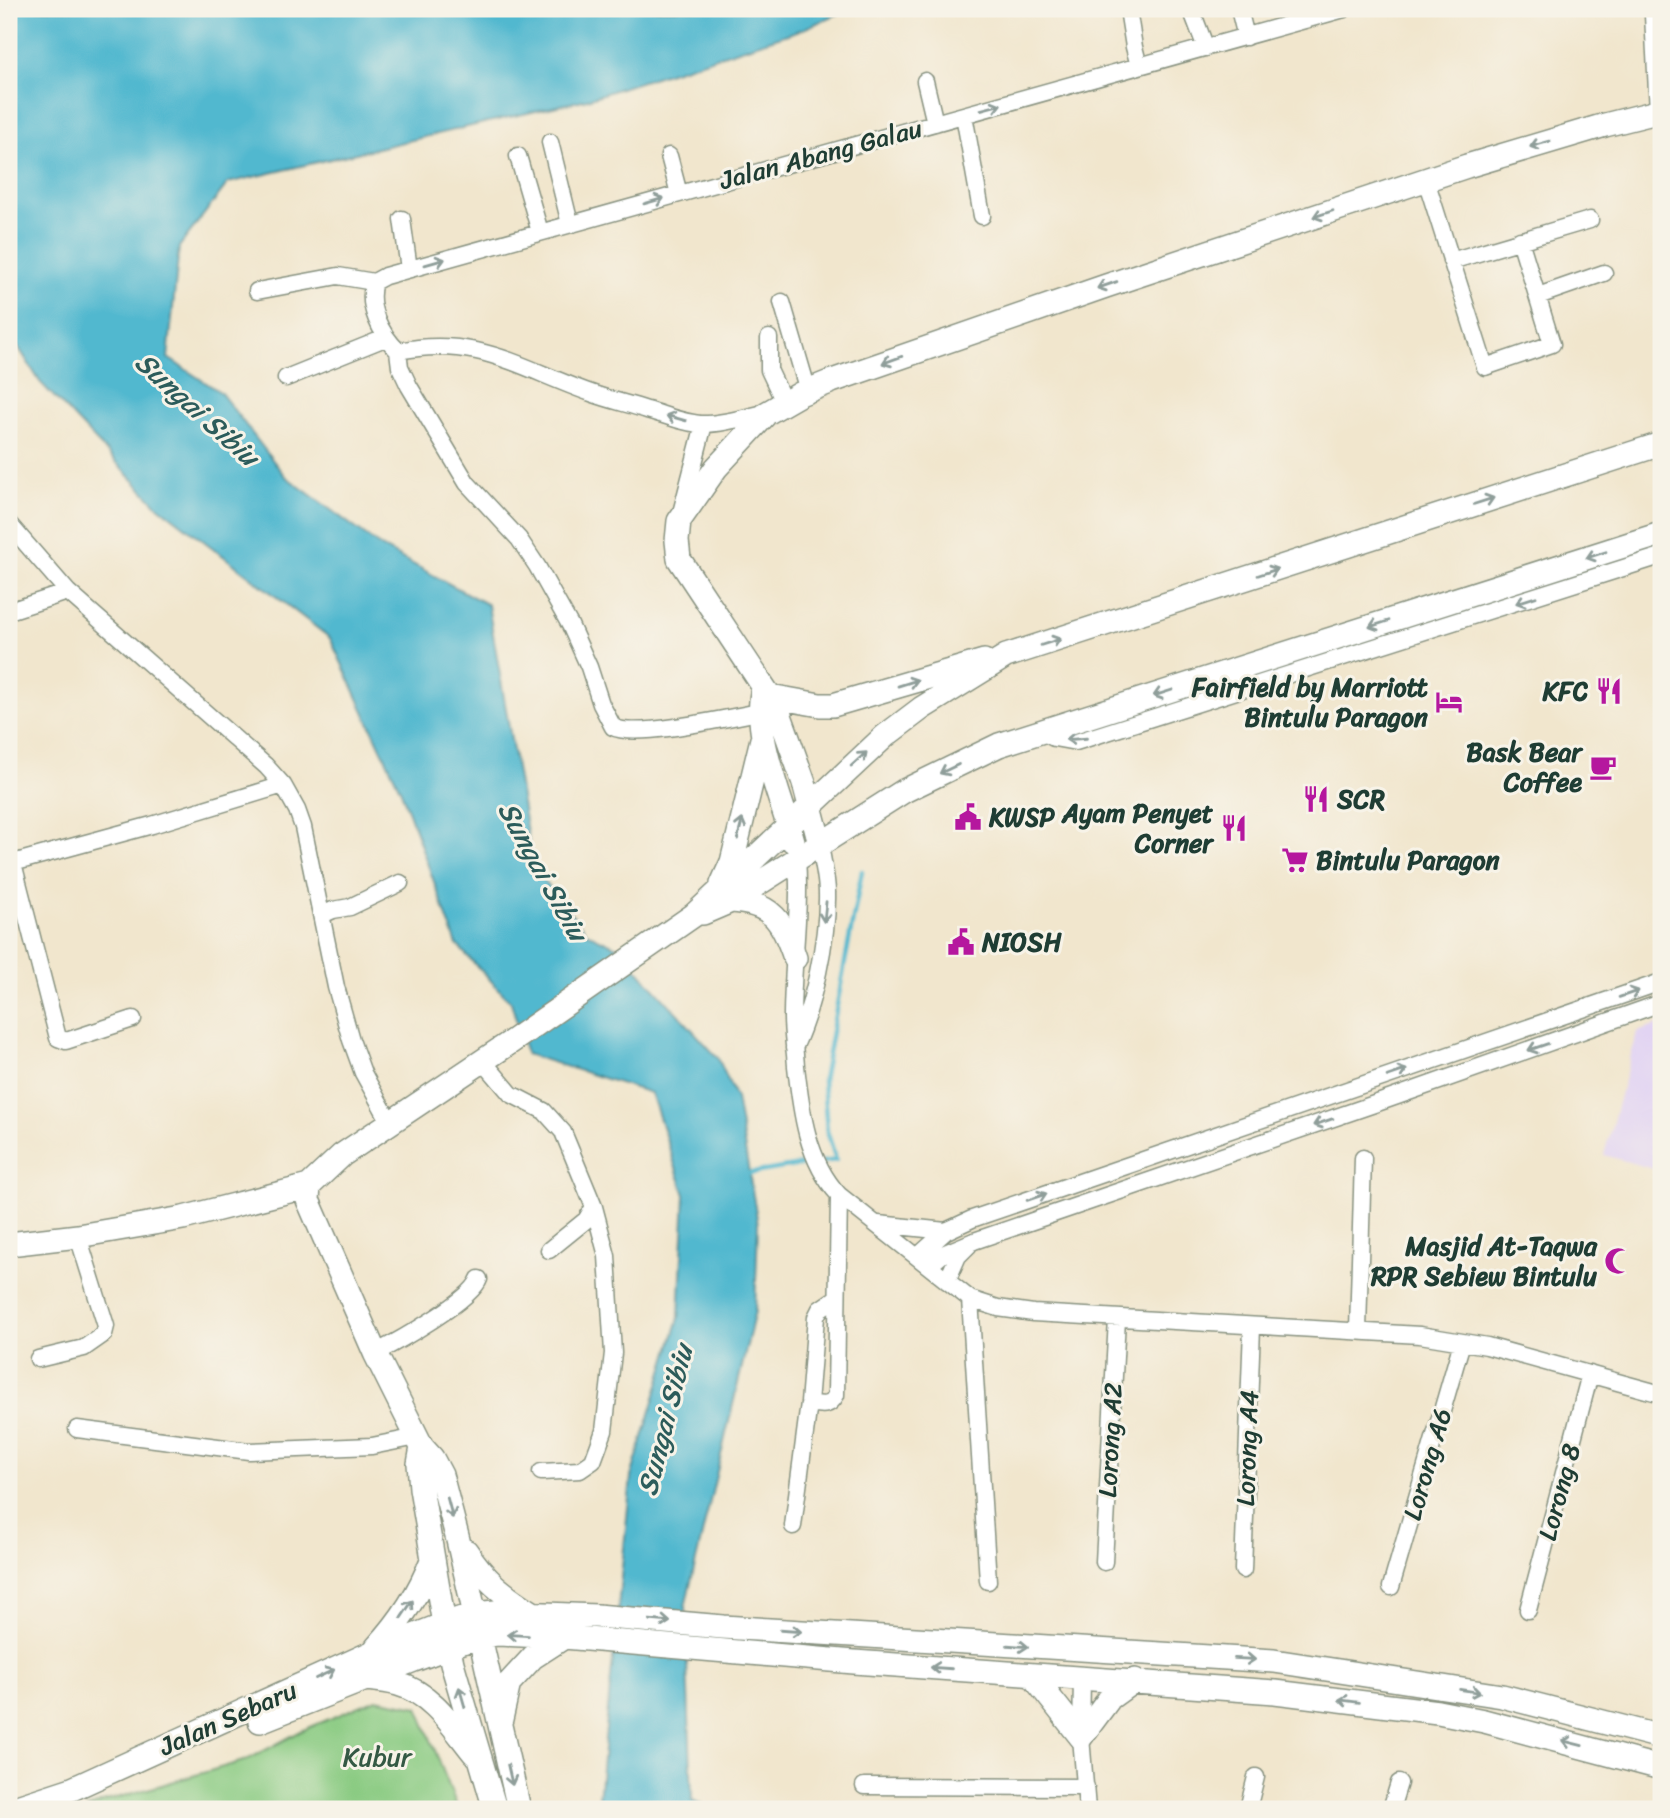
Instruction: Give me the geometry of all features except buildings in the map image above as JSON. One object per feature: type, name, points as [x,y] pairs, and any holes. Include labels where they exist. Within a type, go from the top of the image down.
[{"type":"street","points":[[1128,9],[1139,66]]},
{"type":"street","points":[[1191,9],[1206,48]]},
{"type":"street","points":[[1239,9],[1246,37]]},
{"type":"street","name":"Jalan Abang Galau","points":[[374,282],[384,276],[540,232],[1246,37],[1320,12],[1344,9]]},
{"type":"street","points":[[398,351],[422,346],[453,345],[473,349],[498,356],[592,394],[704,424],[776,408],[808,391],[1095,289],[1512,152],[1660,111],[1653,15],[1655,9]]},
{"type":"street","points":[[925,81],[935,123]]},
{"type":"street","points":[[964,115],[982,216]]},
{"type":"street","points":[[551,142],[570,224]]},
{"type":"street","points":[[518,156],[540,232]]},
{"type":"street","points":[[668,156],[679,194]]},
{"type":"street","points":[[1426,180],[1485,367],[1552,344],[1520,240]]},
{"type":"street","points":[[402,219],[409,269]]},
{"type":"street","points":[[1451,261],[1590,220]]},
{"type":"street","points":[[1538,296],[1604,273]]},
{"type":"street","points":[[257,291],[338,276],[374,282],[370,293],[379,327],[385,338],[398,351],[400,367],[409,386],[467,483],[519,539],[537,566],[590,667],[601,705],[613,727],[619,730],[683,726],[764,699],[833,705],[1006,656],[1661,444]]},
{"type":"street","points":[[782,302],[808,391]]},
{"type":"street","points":[[286,378],[385,338]]},
{"type":"street","points":[[769,338],[769,370],[776,408]]},
{"type":"street","points":[[679,522],[716,468],[776,408]]},
{"type":"street","points":[[704,424],[679,522],[679,559],[726,627],[764,699],[786,732],[804,783],[820,844],[827,892],[822,944],[807,1021],[794,1048]]},
{"type":"street","points":[[9,524],[68,592],[239,741],[283,785],[303,827],[351,1040],[363,1073],[390,1122]]},
{"type":"street","points":[[9,1244],[78,1236],[183,1218],[309,1186],[342,1155],[484,1061],[694,915],[797,858],[904,791],[999,746],[1661,534]]},
{"type":"street","points":[[1042,732],[1054,738],[1076,742],[1661,556]]},
{"type":"street","points":[[9,611],[68,592]]},
{"type":"street","points":[[724,897],[810,807],[885,736],[922,708],[1006,656]]},
{"type":"street","points":[[724,897],[763,737],[764,699]]},
{"type":"street","points":[[763,737],[797,858],[799,884],[792,1017],[800,1100],[814,1157],[828,1184],[839,1195],[970,1299],[998,1308],[1033,1313],[1420,1335],[1487,1346],[1661,1394]]},
{"type":"street","points":[[133,1019],[66,1041],[58,1038],[11,863],[152,825],[283,785]]},
{"type":"street","points":[[322,915],[350,907],[400,883]]},
{"type":"street","points":[[724,897],[747,902],[772,914],[786,930],[795,958]]},
{"type":"street","points":[[876,1223],[946,1231],[990,1212],[1661,982]]},
{"type":"street","points":[[923,1262],[974,1241],[1661,1003]]},
{"type":"street","points":[[484,1061],[510,1094],[535,1105],[554,1119],[563,1132],[594,1207],[607,1256],[613,1353],[604,1431],[593,1461],[580,1470],[541,1472]]},
{"type":"street","points":[[1357,1330],[1363,1158]]},
{"type":"street","points":[[309,1186],[308,1200],[375,1353],[419,1442],[441,1475],[519,1809]]},
{"type":"street","points":[[809,1403],[825,1406],[831,1403],[836,1395],[839,1195]]},
{"type":"street","points":[[549,1250],[586,1220],[594,1207]]},
{"type":"street","points":[[923,1262],[946,1231]]},
{"type":"street","points":[[38,1359],[84,1348],[104,1334],[106,1326],[78,1236]]},
{"type":"street","points":[[947,1281],[958,1256],[974,1241]]},
{"type":"street","points":[[375,1353],[412,1335],[470,1293],[479,1279]]},
{"type":"street","points":[[793,1526],[809,1403],[816,1317],[820,1309],[836,1298]]},
{"type":"street","points":[[970,1299],[988,1581]]},
{"type":"street","name":"Lorong A2","points":[[1104,1562],[1117,1319]]},
{"type":"street","name":"Lorong A4","points":[[1242,1570],[1252,1326]]},
{"type":"street","points":[[815,1336],[838,1336]]},
{"type":"street","name":"Lorong A6","points":[[1391,1587],[1462,1342]]},
{"type":"street","name":"Lorong 8","points":[[1528,1610],[1590,1374]]},
{"type":"street","points":[[77,1429],[249,1451],[419,1442]]},
{"type":"street","points":[[419,1442],[421,1488],[444,1624],[495,1809]]},
{"type":"street","points":[[458,1540],[481,1574],[500,1592],[531,1612]]},
{"type":"street","points":[[371,1653],[392,1631],[410,1605],[423,1583],[433,1557]]},
{"type":"street","points":[[477,1625],[531,1612],[723,1627],[1274,1661],[1502,1696],[1659,1738]]},
{"type":"street","name":"Jalan Sebaru","points":[[11,1809],[72,1789],[371,1653],[444,1624],[477,1625]]},
{"type":"street","points":[[477,1625],[498,1634],[1275,1692],[1438,1712],[1484,1721],[1661,1768]]},
{"type":"street","name":"Jalan Sebaru","points":[[43,1809],[157,1766],[277,1713],[449,1647],[477,1625]]},
{"type":"street","points":[[499,1725],[509,1683],[533,1657],[564,1637]]},
{"type":"street","points":[[1087,1809],[1081,1737],[1082,1679],[1097,1662],[1135,1654]]},
{"type":"street","points":[[1032,1675],[1081,1737]]},
{"type":"street","points":[[365,1679],[398,1684],[420,1693],[438,1709],[480,1761]]},
{"type":"street","points":[[1081,1737],[1110,1698],[1135,1680]]},
{"type":"street","points":[[1615,1754],[1624,1748],[1659,1738]]},
{"type":"street","points":[[1248,1809],[1256,1777]]},
{"type":"street","points":[[1391,1809],[1399,1783]]},
{"type":"street","points":[[864,1786],[1086,1787]]},
{"type":"shaded area","points":[[1661,1024],[1661,1171],[1604,1155],[1637,1032]]},
{"type":"green space","name":"Kubur","points":[[376,1699],[418,1707],[458,1809],[86,1809],[247,1760],[301,1731]]},
{"type":"water","name":"Sungai Sibiu","points":[[9,9],[849,9],[803,29],[587,99],[228,183],[179,247],[168,358],[220,392],[285,476],[381,547],[488,605],[533,867],[587,933],[617,947],[718,1058],[736,1098],[758,1224],[755,1311],[685,1607],[692,1800],[713,1809],[598,1809],[631,1477],[679,1318],[685,1195],[651,1093],[526,1054],[511,1002],[457,945],[401,791],[330,638],[157,505],[40,382],[9,332]]},
{"type":"waterway","points":[[822,1162],[836,1160],[827,1131],[823,1080],[862,871]]},
{"type":"waterway","points":[[746,1174],[813,1163]]},
{"type":"place","name":"KFC","points":[[1609,691]]},
{"type":"place","name":"Fairfield by Marriott Bintulu Paragon","points":[[1449,702]]},
{"type":"place","name":"Bask Bear Coffee","points":[[1603,767]]},
{"type":"place","name":"SCR","points":[[1316,799]]},
{"type":"place","name":"KWSP","points":[[968,817]]},
{"type":"place","name":"Ayam Penyet Corner","points":[[1234,828]]},
{"type":"place","name":"Bintulu Paragon","points":[[1295,860]]},
{"type":"place","name":"NIOSH","points":[[961,942]]},
{"type":"place","name":"Masjid At-Taqwa RPR Sebiew Bintulu","points":[[1618,1261]]}]
